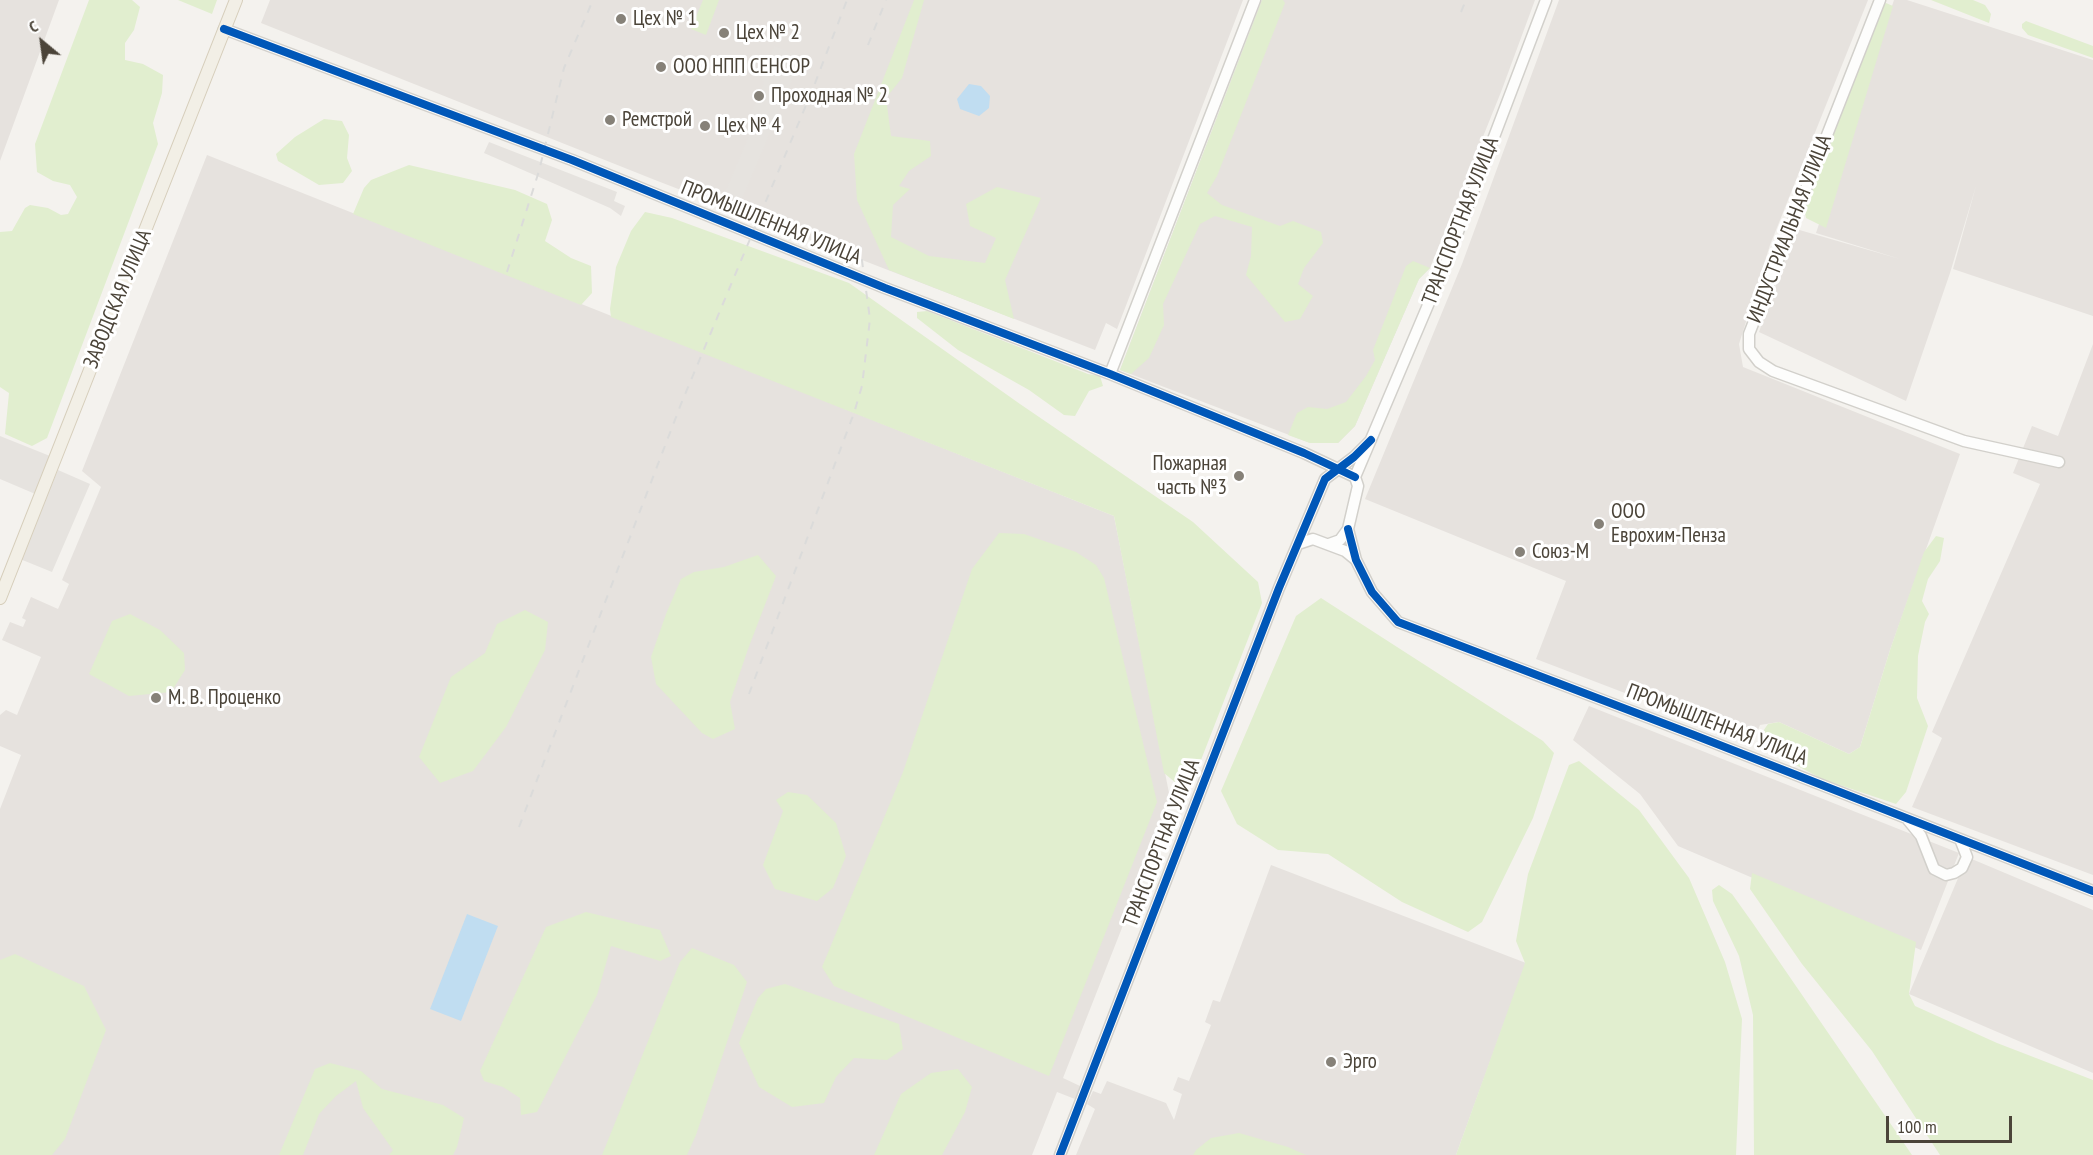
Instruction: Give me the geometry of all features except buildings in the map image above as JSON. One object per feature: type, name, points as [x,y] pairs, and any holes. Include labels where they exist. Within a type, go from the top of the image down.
[{"type":"main road","name":"ЗАВОДСКАЯ УЛИЦА","points":[[0,598],[236,0]]},
{"type":"street","points":[[1110,374],[1255,0]]},
{"type":"street","name":"ТРАНСПОРТНАЯ УЛИЦА","points":[[1355,477],[1448,258],[1546,0]]},
{"type":"street","name":"ИНДУСТРИАЛЬНАЯ УЛИЦА","points":[[1880,0],[1749,334],[1749,349],[1759,362],[1773,371],[1964,441],[2059,462]]},
{"type":"street","name":"ПРОМЫШЛЕННАЯ УЛИЦА","points":[[224,29],[572,160],[885,288],[1110,374],[1304,453],[1355,477]]},
{"type":"street","points":[[1304,453],[1319,467],[1325,479],[1354,458],[1371,440]]},
{"type":"street","points":[[1329,544],[1340,540],[1348,529],[1358,486],[1355,477]]},
{"type":"street","name":"ТРАНСПОРТНАЯ УЛИЦА","points":[[1060,1155],[1325,479]]},
{"type":"street","points":[[1306,524],[1313,539]]},
{"type":"street","name":"ПРОМЫШЛЕННАЯ УЛИЦА","points":[[1348,529],[1356,560],[1372,592],[1398,622],[2093,891]]},
{"type":"street","points":[[1298,544],[1313,539],[1345,551],[1356,560]]},
{"type":"street","points":[[1906,817],[1921,836],[1934,869],[1946,875],[1962,868],[1967,856],[1960,839]]},
{"type":"shaded area","points":[[0,0],[59,0],[0,161]]},
{"type":"shaded area","points":[[270,0],[1243,0],[1117,329],[1106,323],[1095,350],[655,180],[261,23]]},
{"type":"shaded area","points":[[1262,0],[1535,0],[1501,92],[1430,268],[1419,279],[1355,426],[1338,443],[1310,443],[1120,370]]},
{"type":"shaded area","points":[[1559,0],[1868,0],[1770,245],[1739,344],[1743,367],[1960,454],[1890,650],[1860,747],[1849,754],[1779,722],[1760,725],[1753,742],[1536,659],[1566,581],[1365,499],[1462,264]]},
{"type":"shaded area","points":[[1894,0],[1907,0],[2093,60],[2093,316],[1953,269],[1976,186],[1950,273],[1906,401],[1759,332],[1796,229],[1900,259],[1816,233]]},
{"type":"shaded area","points":[[774,46],[802,57],[738,209],[721,202],[749,135],[743,132],[764,82],[760,80]]},
{"type":"shaded area","points":[[489,142],[617,192],[614,201],[625,206],[621,216],[610,208],[484,153]]},
{"type":"shaded area","points":[[207,155],[1114,516],[1171,803],[1063,1078],[1080,1086],[1078,1092],[1075,1099],[1057,1092],[1032,1155],[0,1155],[0,809],[21,755],[0,746],[0,715],[6,710],[17,715],[41,657],[2,640],[10,622],[23,627],[26,620],[22,618],[31,597],[58,609],[69,584],[62,580],[101,487],[82,471]]},
{"type":"shaded area","points":[[2093,344],[2093,875],[1912,807],[1942,738],[1932,732],[2040,484],[2013,473],[2032,426],[2058,436]]},
{"type":"shaded area","points":[[0,436],[55,458],[40,496],[0,479]]},
{"type":"shaded area","points":[[58,470],[90,484],[52,572],[20,559]]},
{"type":"shaded area","points":[[1589,706],[1959,853],[1921,950],[1678,846],[1640,794],[1573,740]]},
{"type":"shaded area","points":[[1967,857],[2093,910],[2093,1073],[1909,994]]},
{"type":"shaded area","points":[[1271,865],[1526,963],[1456,1155],[1076,1155],[1095,1109],[1087,1104],[1093,1091],[1101,1094],[1107,1081],[1166,1103],[1174,1120],[1182,1094],[1173,1090],[1178,1077],[1189,1081],[1211,1025],[1205,1022],[1213,1000],[1220,1002]]},
{"type":"green space","points":[[89,0],[132,0],[140,7],[134,30],[125,43],[125,60],[143,64],[163,75],[162,93],[153,123],[158,144],[47,438],[32,446],[5,434],[9,393],[0,387],[0,232],[12,231],[25,208],[30,205],[48,208],[61,215],[68,214],[77,197],[70,185],[53,181],[37,172],[35,144]]},
{"type":"green space","points":[[178,0],[217,0],[212,14]]},
{"type":"green space","points":[[703,0],[719,0],[706,35],[691,29]]},
{"type":"green space","points":[[914,0],[924,0],[902,78],[886,98],[891,136],[930,141],[931,156],[909,171],[899,186],[910,189],[893,205],[891,237],[929,256],[985,263],[996,238],[970,226],[966,204],[997,187],[1041,198],[1005,280],[1014,319],[889,270],[857,200],[854,154]]},
{"type":"green space","points":[[1262,0],[1283,0],[1285,3],[1217,176],[1207,193],[1222,205],[1280,226],[1293,221],[1321,232],[1323,243],[1304,268],[1298,284],[1313,296],[1300,319],[1285,322],[1246,275],[1251,256],[1252,227],[1215,216],[1200,224],[1163,304],[1164,325],[1149,358],[1131,374],[1120,370]]},
{"type":"green space","points":[[1931,0],[1973,0],[1985,5],[1991,14],[1989,23]]},
{"type":"green space","points":[[1886,3],[1893,6],[1826,228],[1806,218],[1804,207],[1881,6]]},
{"type":"green space","points":[[2026,21],[2093,46],[2093,58],[2028,35],[2022,28],[2022,24]]},
{"type":"green space","points":[[324,119],[342,121],[349,135],[347,158],[352,171],[343,183],[319,185],[278,161],[276,154],[295,137]]},
{"type":"green space","points":[[409,165],[515,190],[547,204],[552,220],[545,241],[571,258],[591,266],[592,293],[581,305],[353,214],[364,188],[371,180]]},
{"type":"green space","points":[[645,212],[672,218],[849,283],[1020,404],[1193,522],[1258,582],[1262,603],[1194,778],[1182,788],[1164,773],[1114,516],[611,317],[616,267],[631,231]]},
{"type":"green space","points":[[1413,261],[1430,268],[1419,279],[1355,426],[1338,443],[1310,443],[1288,435],[1297,413],[1308,407],[1327,409],[1346,402],[1366,376],[1375,360],[1373,350],[1406,266]]},
{"type":"green space","points":[[927,311],[1088,374],[1100,376],[1103,386],[1089,391],[1075,416],[1064,415],[1029,390],[958,350],[917,318],[917,312]]},
{"type":"green space","points":[[999,533],[1024,534],[1076,552],[1096,565],[1104,578],[1157,802],[1049,1076],[834,986],[822,967],[903,772],[972,569]]},
{"type":"green space","points":[[1936,536],[1944,538],[1940,561],[1928,579],[1922,601],[1929,614],[1925,622],[1918,656],[1917,698],[1928,726],[1906,792],[1896,804],[1822,779],[1764,748],[1759,737],[1768,724],[1779,722],[1849,754],[1860,747],[1924,552]]},
{"type":"green space","points":[[758,555],[776,576],[730,702],[735,729],[713,739],[702,733],[656,684],[651,657],[681,579],[694,572],[724,567]]},
{"type":"green space","points":[[1321,598],[1543,741],[1554,753],[1533,818],[1482,922],[1468,932],[1402,902],[1328,854],[1278,850],[1237,824],[1221,791],[1296,616]]},
{"type":"green space","points":[[525,610],[548,622],[545,650],[506,727],[473,771],[440,783],[419,757],[451,677],[485,653],[497,624]]},
{"type":"green space","points":[[130,614],[160,630],[184,653],[185,670],[171,692],[129,696],[89,674],[112,621]]},
{"type":"green space","points":[[1579,761],[1639,810],[1689,878],[1725,962],[1742,1019],[1736,1155],[1456,1155],[1525,963],[1516,941],[1528,874],[1569,765]]},
{"type":"green space","points":[[788,792],[807,795],[836,823],[846,856],[833,888],[817,901],[775,889],[763,865],[783,811],[776,800]]},
{"type":"green space","points":[[1752,873],[1916,942],[1909,994],[1915,1006],[1997,1043],[2093,1080],[2093,1155],[1940,1155],[1872,1051],[1802,964],[1750,889]]},
{"type":"green space","points":[[1719,885],[1732,894],[1912,1155],[1754,1155],[1753,1015],[1739,956],[1713,901],[1712,890]]},
{"type":"green space","points":[[586,912],[660,930],[671,956],[660,961],[611,946],[597,995],[537,1112],[521,1115],[520,1098],[503,1087],[484,1081],[480,1071],[546,927]]},
{"type":"green space","points":[[692,948],[734,965],[747,982],[696,1135],[687,1155],[602,1155],[680,962]]},
{"type":"green space","points":[[15,954],[84,986],[106,1030],[65,1139],[52,1155],[0,1155],[0,960]]},
{"type":"green space","points":[[785,984],[899,1024],[903,1049],[887,1060],[854,1058],[836,1077],[824,1103],[792,1107],[759,1087],[739,1043],[758,998],[766,989]]},
{"type":"green space","points":[[330,1063],[361,1071],[382,1089],[443,1105],[464,1118],[453,1155],[389,1155],[393,1150],[363,1108],[356,1081],[336,1096],[319,1114],[303,1155],[279,1155],[315,1069]]},
{"type":"green space","points":[[958,1069],[972,1087],[965,1112],[942,1155],[874,1155],[901,1094],[931,1073]]},
{"type":"green space","points":[[1239,1133],[1288,1147],[1306,1155],[1193,1155],[1211,1138]]},
{"type":"water","points":[[969,84],[981,86],[990,96],[989,108],[979,116],[960,109],[957,99]]},
{"type":"water","points":[[467,914],[498,926],[461,1021],[430,1009]]},
{"type":"railway","points":[[507,272],[539,171],[564,68],[593,0]]},
{"type":"railway","points":[[519,827],[681,404],[812,91],[847,0]]},
{"type":"railway","points":[[868,45],[886,0]]},
{"type":"railway","points":[[1461,12],[1466,0]]},
{"type":"railway","points":[[749,694],[862,386],[870,319],[860,246]]},
{"type":"cycle path","points":[[224,29],[572,160],[885,288],[1110,374],[1304,453],[1355,477]]},
{"type":"cycle path","points":[[1060,1155],[1279,588],[1325,479],[1354,457],[1371,440]]},
{"type":"cycle path","points":[[1348,529],[1356,560],[1372,592],[1398,622],[2093,891]]},
{"type":"place","name":"Цех № 1","points":[[621,19]]},
{"type":"place","name":"Цех № 2","points":[[724,33]]},
{"type":"place","name":"ООО НПП СЕНСОР","points":[[661,67]]},
{"type":"place","name":"Проходная № 2","points":[[759,96]]},
{"type":"place","name":"Ремстрой","points":[[610,120]]},
{"type":"place","name":"Цех № 4","points":[[705,126]]},
{"type":"place","name":"Пожарная часть №3","points":[[1239,476]]},
{"type":"place","name":"ООО Еврохим-Пенза","points":[[1599,524]]},
{"type":"place","name":"Союз-М","points":[[1520,552]]},
{"type":"place","name":"М. В. Проценко","points":[[156,698]]},
{"type":"place","name":"Эрго","points":[[1331,1062]]}]
